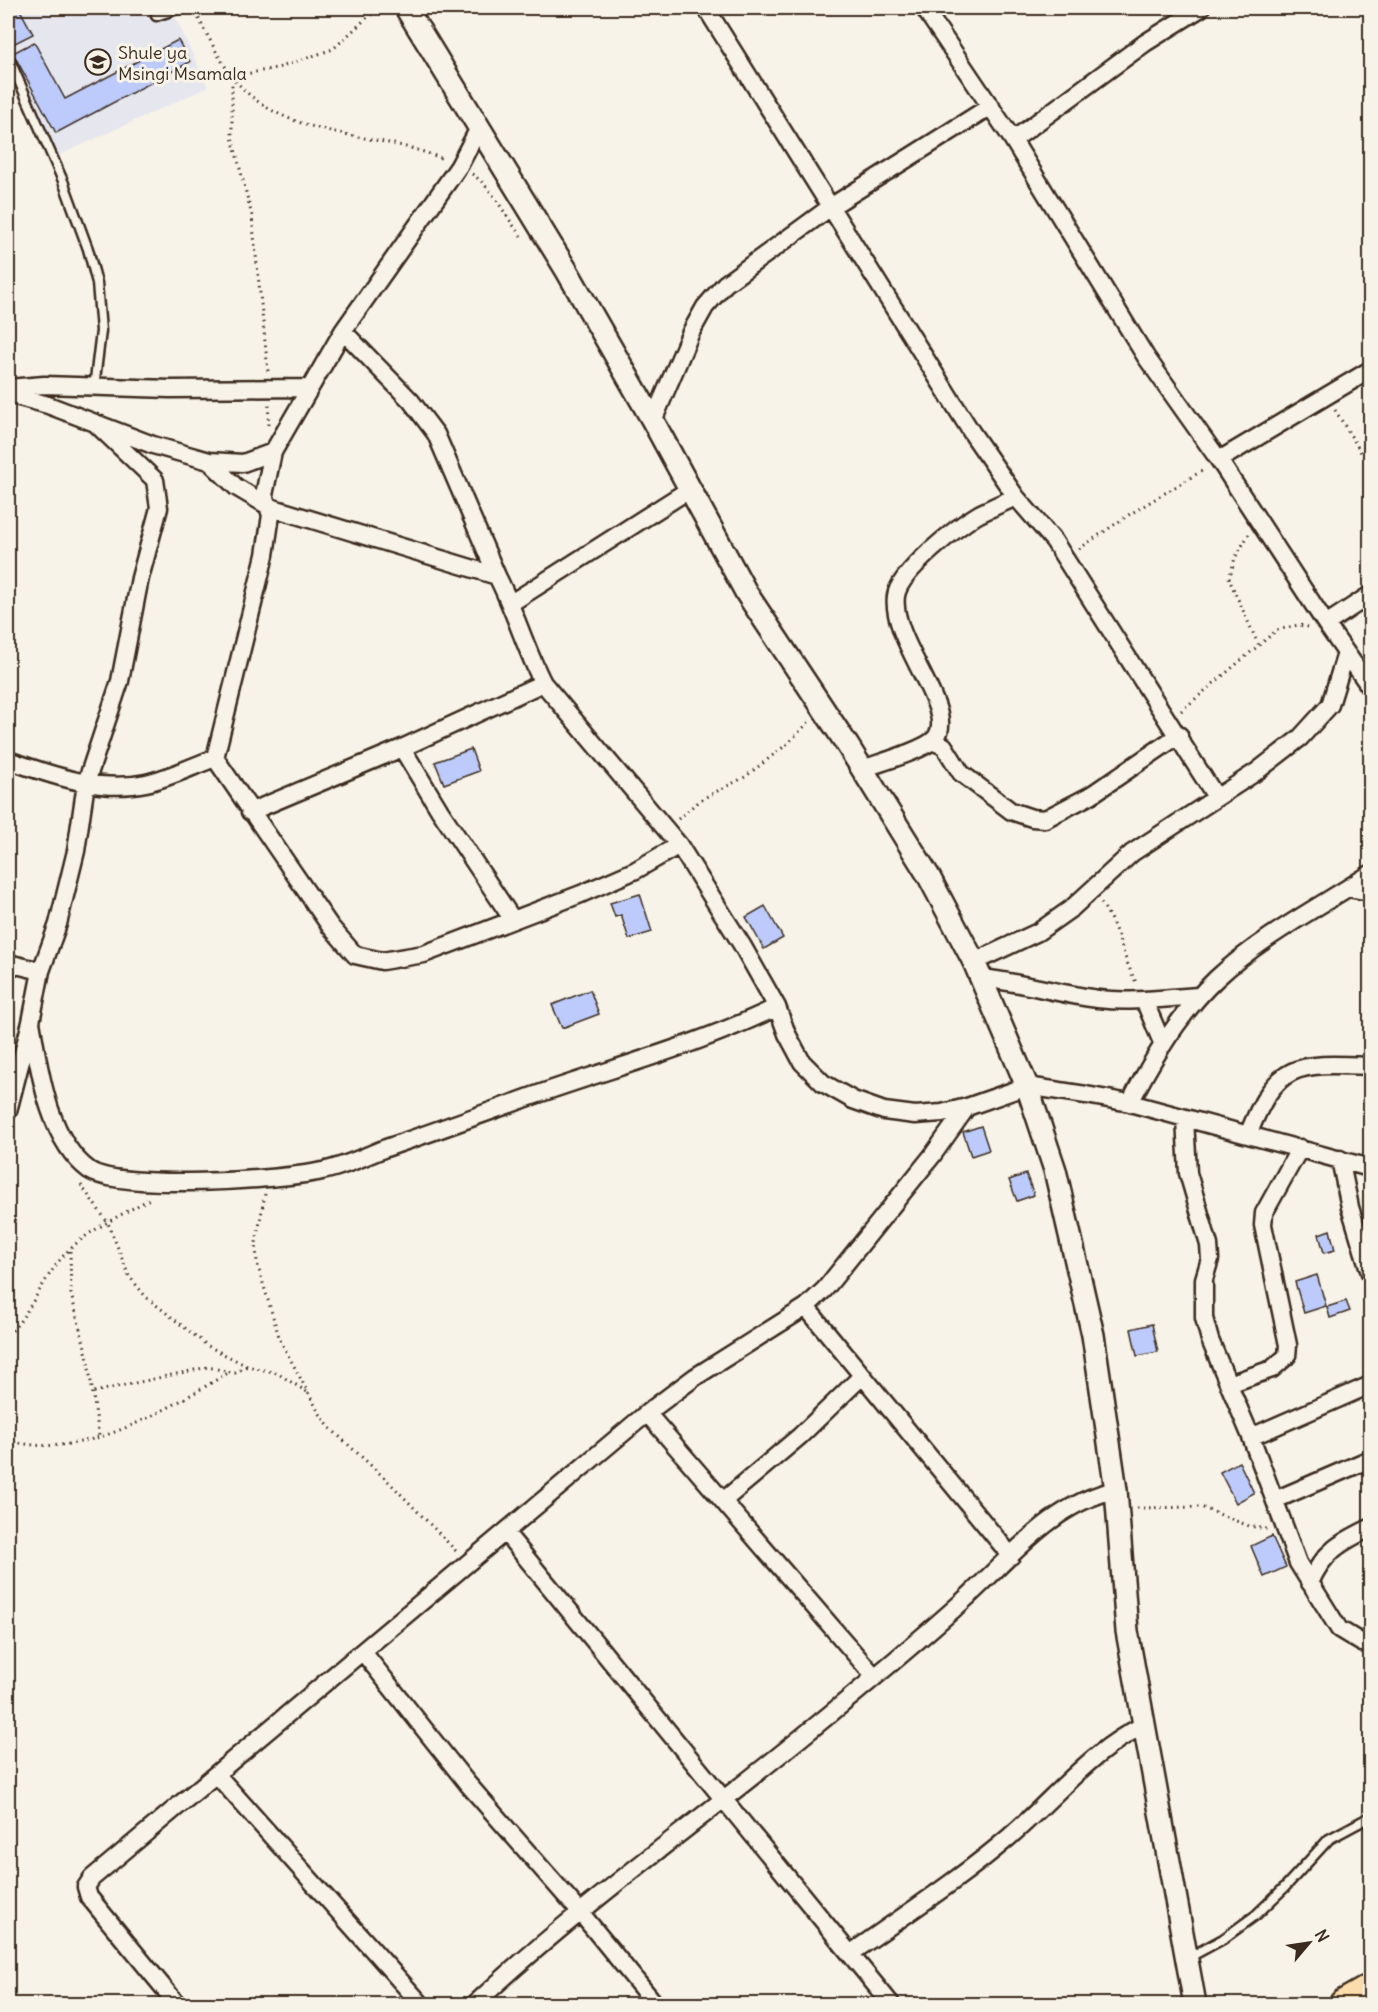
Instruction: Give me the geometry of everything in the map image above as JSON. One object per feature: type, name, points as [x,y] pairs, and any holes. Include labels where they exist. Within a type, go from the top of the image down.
[{"type":"street","points":[[406,8],[567,271],[653,421],[747,594],[823,708],[928,875],[977,970],[1027,1086],[1055,1170],[1093,1335],[1116,1499],[1127,1631],[1195,2004]]},
{"type":"street","points":[[706,8],[832,206],[972,434],[1016,497],[1065,558],[1216,797]]},
{"type":"street","points":[[924,8],[1013,140],[1146,357],[1219,460],[1328,628],[1371,687]]},
{"type":"street","points":[[1013,140],[1145,43],[1201,8]]},
{"type":"street","points":[[653,421],[691,332],[705,307],[725,284],[832,206],[991,106]]},
{"type":"street","points":[[215,759],[270,527],[270,507],[264,495],[269,454],[343,331],[459,166],[479,128]]},
{"type":"street","points":[[343,331],[411,401],[436,434],[497,576],[511,603],[527,652],[543,683],[664,831],[679,845],[714,898],[777,1007],[787,1034],[802,1062],[823,1083],[853,1100],[884,1111],[915,1115],[942,1113],[967,1107],[1027,1086],[1130,1103],[1371,1168]]},
{"type":"street","points":[[1219,460],[1371,370]]},
{"type":"street","points":[[8,388],[44,385],[94,388],[309,388]]},
{"type":"street","points":[[8,394],[48,405],[153,445],[209,461],[243,463],[269,454]]},
{"type":"street","points":[[8,1111],[31,1022],[41,971],[58,924],[76,851],[86,783],[120,681],[140,578],[159,508],[155,480],[95,423]]},
{"type":"street","points":[[209,461],[236,487],[270,507],[497,576]]},
{"type":"street","points":[[511,603],[690,489]]},
{"type":"street","points":[[862,769],[932,741],[939,731],[937,704],[906,645],[898,619],[896,595],[906,573],[977,515],[1016,497]]},
{"type":"street","points":[[1328,628],[1371,595]]},
{"type":"street","points":[[977,970],[1072,908],[1132,853],[1263,767],[1318,721],[1330,705],[1346,653]]},
{"type":"street","points":[[250,812],[402,748],[543,683]]},
{"type":"street","points":[[932,741],[944,746],[961,773],[1011,811],[1032,818],[1045,819],[1091,795],[1175,729]]},
{"type":"street","points":[[402,748],[440,811],[513,920]]},
{"type":"street","points":[[8,760],[86,783],[124,787],[149,783],[215,759]]},
{"type":"street","points":[[215,759],[330,926],[356,955],[382,961],[424,954],[513,920],[607,883],[679,845]]},
{"type":"street","points":[[1130,1103],[1163,1046],[1199,996],[1243,957],[1371,874]]},
{"type":"street","points":[[1348,888],[1371,892]]},
{"type":"street","points":[[8,963],[41,971]]},
{"type":"street","points":[[977,970],[1096,998],[1144,1000],[1199,996]]},
{"type":"street","points":[[1144,1000],[1163,1046]]},
{"type":"street","points":[[31,1022],[43,1084],[52,1113],[74,1156],[91,1171],[105,1176],[150,1182],[179,1182],[269,1178],[323,1171],[610,1068],[692,1044],[777,1007]]},
{"type":"street","points":[[1248,1135],[1260,1104],[1271,1086],[1295,1070],[1323,1064],[1369,1066]]},
{"type":"street","points":[[177,2004],[89,1897],[86,1887],[92,1878],[647,1413],[695,1377],[806,1307],[825,1289],[933,1156],[967,1107]]},
{"type":"street","points":[[1185,1119],[1188,1173],[1209,1245],[1210,1259],[1204,1279],[1203,1318],[1298,1563],[1340,1629],[1362,1642],[1371,1644]]},
{"type":"street","points":[[1229,1384],[1272,1369],[1287,1356],[1284,1327],[1263,1225],[1264,1213],[1300,1148]]},
{"type":"street","points":[[1340,1159],[1350,1207],[1371,1273]]},
{"type":"street","points":[[806,1307],[1011,1556]]},
{"type":"street","points":[[723,1501],[800,1436],[862,1376]]},
{"type":"street","points":[[1251,1437],[1371,1385]]},
{"type":"street","points":[[647,1413],[874,1676]]},
{"type":"street","points":[[1275,1500],[1371,1459]]},
{"type":"street","points":[[474,2004],[580,1912],[724,1800],[874,1676],[965,1599],[1061,1511],[1091,1495],[1116,1499]]},
{"type":"street","points":[[1310,1583],[1317,1564],[1331,1550],[1371,1528]]},
{"type":"street","points":[[505,1532],[891,2004]]},
{"type":"street","points":[[363,1652],[467,1784],[580,1912],[655,2004]]},
{"type":"street","points":[[850,1954],[1009,1838],[1091,1759],[1120,1737],[1144,1725]]},
{"type":"street","points":[[217,1775],[421,2004]]},
{"type":"lane","points":[[156,16],[180,8]]},
{"type":"lane","points":[[8,56],[63,181],[88,249],[97,283],[101,331],[94,388]]},
{"type":"lane","points":[[1186,1959],[1223,1939],[1256,1915],[1329,1839],[1371,1817]]},
{"type":"path","points":[[193,8],[234,79],[270,110],[301,123],[413,148],[459,166],[479,179],[505,217],[528,244]]},
{"type":"path","points":[[234,79],[312,58],[333,49],[370,15],[384,8]]},
{"type":"path","points":[[234,79],[230,92],[232,136],[252,216],[270,388],[269,454]]},
{"type":"path","points":[[1326,396],[1371,467]]},
{"type":"path","points":[[1065,558],[1130,513],[1219,460]]},
{"type":"path","points":[[1257,520],[1235,558],[1229,579],[1258,644]]},
{"type":"path","points":[[1175,729],[1193,700],[1277,630],[1298,625],[1328,628]]},
{"type":"path","points":[[664,831],[700,800],[738,781],[770,758],[823,708]]},
{"type":"path","points":[[1091,889],[1113,922],[1124,960],[1144,1000]]},
{"type":"path","points":[[1369,1066],[1371,1022]]},
{"type":"path","points":[[74,1156],[76,1173],[86,1195],[108,1223],[129,1276],[146,1297],[208,1346],[247,1366],[277,1373],[309,1393]]},
{"type":"path","points":[[269,1178],[257,1232],[257,1263],[280,1340],[330,1427],[390,1483],[468,1563]]},
{"type":"path","points":[[8,1335],[70,1249],[108,1223],[179,1182]]},
{"type":"path","points":[[70,1249],[71,1294],[94,1392],[99,1436]]},
{"type":"path","points":[[94,1392],[208,1367],[235,1373],[247,1366]]},
{"type":"path","points":[[8,1440],[25,1445],[49,1447],[99,1436],[157,1415],[228,1373]]},
{"type":"path","points":[[1116,1499],[1201,1507],[1249,1526],[1287,1533]]},
{"type":"shaded area","points":[[8,8],[171,8],[208,87],[49,160],[8,71]]},
{"type":"building","points":[[8,8],[19,8],[33,34],[11,45],[8,37]]},
{"type":"building","points":[[178,40],[190,62],[56,133],[13,53],[34,42],[65,99]]},
{"type":"building","points":[[471,749],[479,771],[444,784],[435,762]]},
{"type":"building","points":[[640,894],[652,932],[629,939],[621,915],[615,917],[610,903]]},
{"type":"building","points":[[765,906],[783,938],[764,949],[746,917]]},
{"type":"building","points":[[590,990],[599,1014],[562,1028],[552,1005]]},
{"type":"building","points":[[981,1126],[989,1150],[971,1156],[963,1132]]},
{"type":"building","points":[[1026,1174],[1034,1195],[1017,1201],[1009,1180]]},
{"type":"building","points":[[1330,1230],[1335,1250],[1324,1253],[1319,1234]]},
{"type":"building","points":[[1317,1275],[1326,1306],[1304,1313],[1295,1282]]},
{"type":"building","points":[[1346,1301],[1350,1311],[1330,1318],[1327,1307]]},
{"type":"building","points":[[1152,1324],[1158,1352],[1137,1356],[1131,1329]]},
{"type":"building","points":[[1239,1462],[1254,1493],[1236,1503],[1220,1472]]},
{"type":"building","points":[[1272,1536],[1286,1567],[1264,1577],[1251,1546]]},
{"type":"place","name":"Shule ya Msingi Msamala","points":[[98,62]]}]
